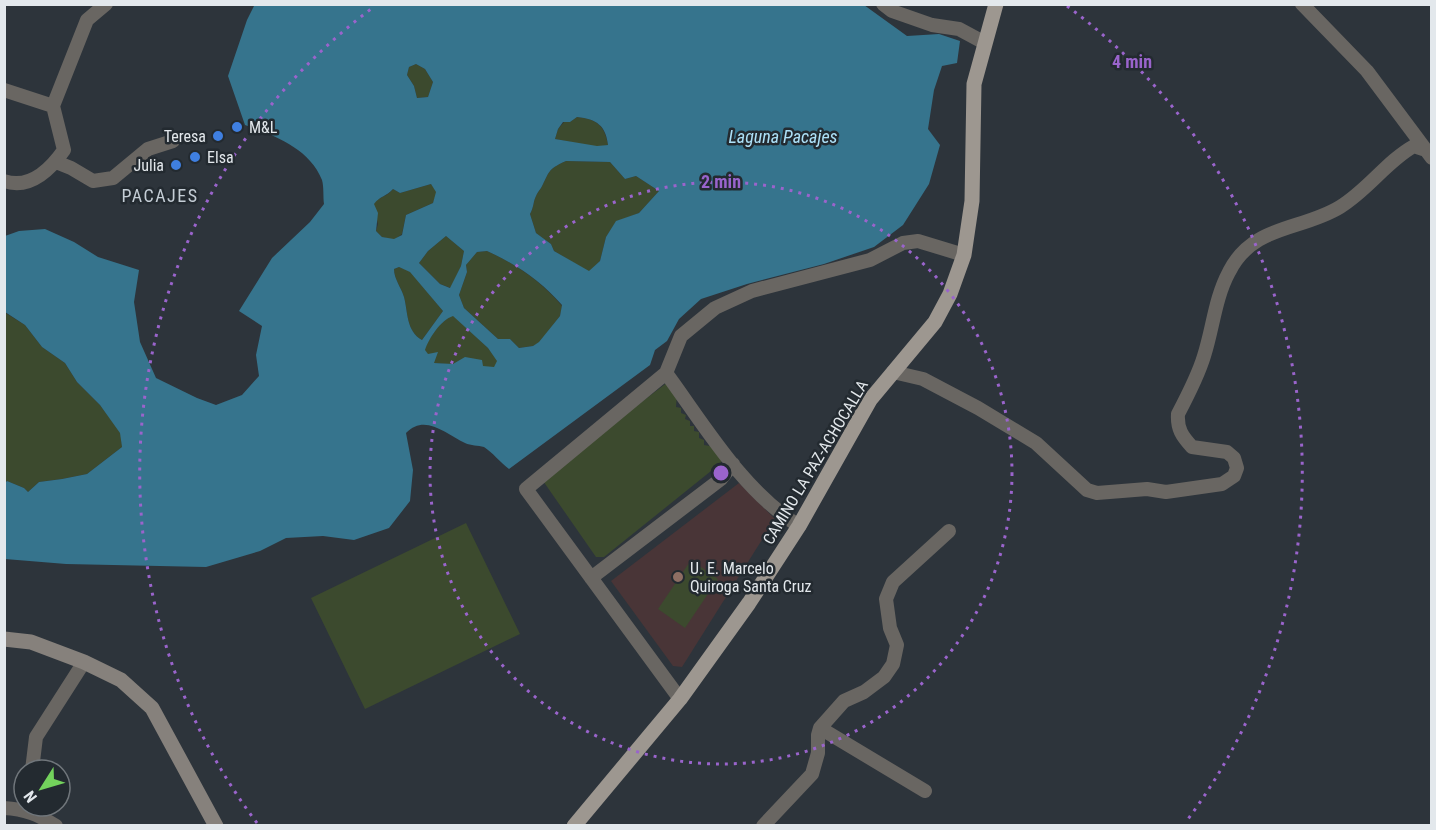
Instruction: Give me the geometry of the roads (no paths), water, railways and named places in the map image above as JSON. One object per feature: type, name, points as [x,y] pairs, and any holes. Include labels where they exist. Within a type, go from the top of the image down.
[{"type":"main road","name":"CAMINO LA PAZ-ACHOCALLA","points":[[574,825],[680,699],[749,603],[799,526],[870,400],[935,322],[950,294],[964,255],[972,201],[974,84],[996,4]]},
{"type":"main road","points":[[4,639],[31,642],[84,662],[121,681],[152,708],[216,825]]},
{"type":"street","points":[[4,181],[16,185],[32,181],[56,162],[64,150],[53,106],[87,20],[106,4]]},
{"type":"street","points":[[884,4],[892,11],[932,25],[959,28],[985,43]]},
{"type":"street","points":[[1302,4],[1367,71],[1427,153]]},
{"type":"street","points":[[4,90],[53,106]]},
{"type":"street","points":[[56,162],[93,181],[113,178],[148,149],[173,141]]},
{"type":"street","points":[[892,372],[923,380],[1022,434],[1036,443],[1087,490],[1096,493],[1147,489],[1166,492],[1222,484],[1234,476],[1237,468],[1234,458],[1227,452],[1192,447],[1181,435],[1178,414],[1204,355],[1217,304],[1229,272],[1240,255],[1253,242],[1274,231],[1339,208],[1402,153],[1414,146],[1427,153]]},
{"type":"street","points":[[680,699],[526,489],[666,373],[681,336],[715,308],[752,291],[870,260],[903,243],[918,241],[964,255]]},
{"type":"street","points":[[666,373],[733,464],[770,505],[799,526]]},
{"type":"street","points":[[591,578],[721,479],[733,464]]},
{"type":"street","points":[[763,825],[812,774],[818,753],[820,728],[844,701],[864,692],[884,677],[894,664],[897,645],[890,628],[886,598],[892,582],[949,531]]},
{"type":"street","points":[[33,758],[36,737],[84,662]]},
{"type":"street","points":[[820,728],[925,791]]},
{"type":"water","name":"Laguna Pacajes","points":[[255,4],[864,5],[907,36],[939,34],[960,41],[957,63],[942,66],[934,90],[928,129],[940,145],[929,184],[903,225],[874,247],[824,264],[747,284],[701,299],[679,319],[667,341],[655,350],[650,365],[509,469],[484,447],[467,444],[436,427],[421,425],[413,427],[406,433],[413,470],[410,501],[389,528],[354,540],[323,536],[286,538],[260,551],[206,567],[66,564],[5,559],[5,483],[7,481],[28,492],[39,482],[87,474],[122,447],[120,433],[100,405],[77,382],[65,363],[42,347],[25,325],[5,312],[5,236],[19,231],[45,229],[74,242],[98,257],[139,270],[134,302],[140,342],[156,378],[216,405],[242,395],[259,376],[256,355],[262,326],[239,311],[272,258],[310,222],[324,204],[322,180],[309,159],[279,139],[245,125],[228,76],[247,20]],"holes":[[[416,64],[425,69],[433,82],[428,97],[417,98],[414,86],[407,75],[409,67]],[[577,117],[595,122],[603,128],[608,145],[597,146],[555,139],[563,122],[570,122]],[[566,161],[610,162],[625,179],[636,176],[659,191],[639,213],[616,221],[606,237],[600,261],[589,271],[554,251],[551,244],[536,233],[530,214],[534,200],[549,172]],[[431,184],[436,192],[433,203],[406,215],[402,235],[394,239],[382,237],[376,231],[378,213],[374,204],[393,189],[400,193]],[[446,236],[464,251],[461,266],[450,288],[440,284],[419,263],[428,251]],[[487,251],[508,262],[528,274],[554,296],[562,305],[560,316],[533,346],[519,348],[510,339],[498,339],[464,308],[459,295],[467,272],[466,265],[477,252]],[[399,267],[410,272],[443,311],[422,340],[410,326],[404,297],[394,269]],[[453,316],[488,348],[497,361],[494,367],[483,366],[482,360],[465,357],[453,364],[434,363],[438,352],[428,354],[425,350],[440,325]]]},
{"type":"place","name":"M&L","points":[[237,127]]},
{"type":"place","name":"Teresa","points":[[218,136]]},
{"type":"place","name":"Elsa","points":[[195,157]]},
{"type":"place","name":"Julia","points":[[176,165]]},
{"type":"place","name":"U. E. Marcelo Quiroga Santa Cruz","points":[[678,577]]},
{"type":"district","name":"PACAJES","points":[[160,196]]}]
